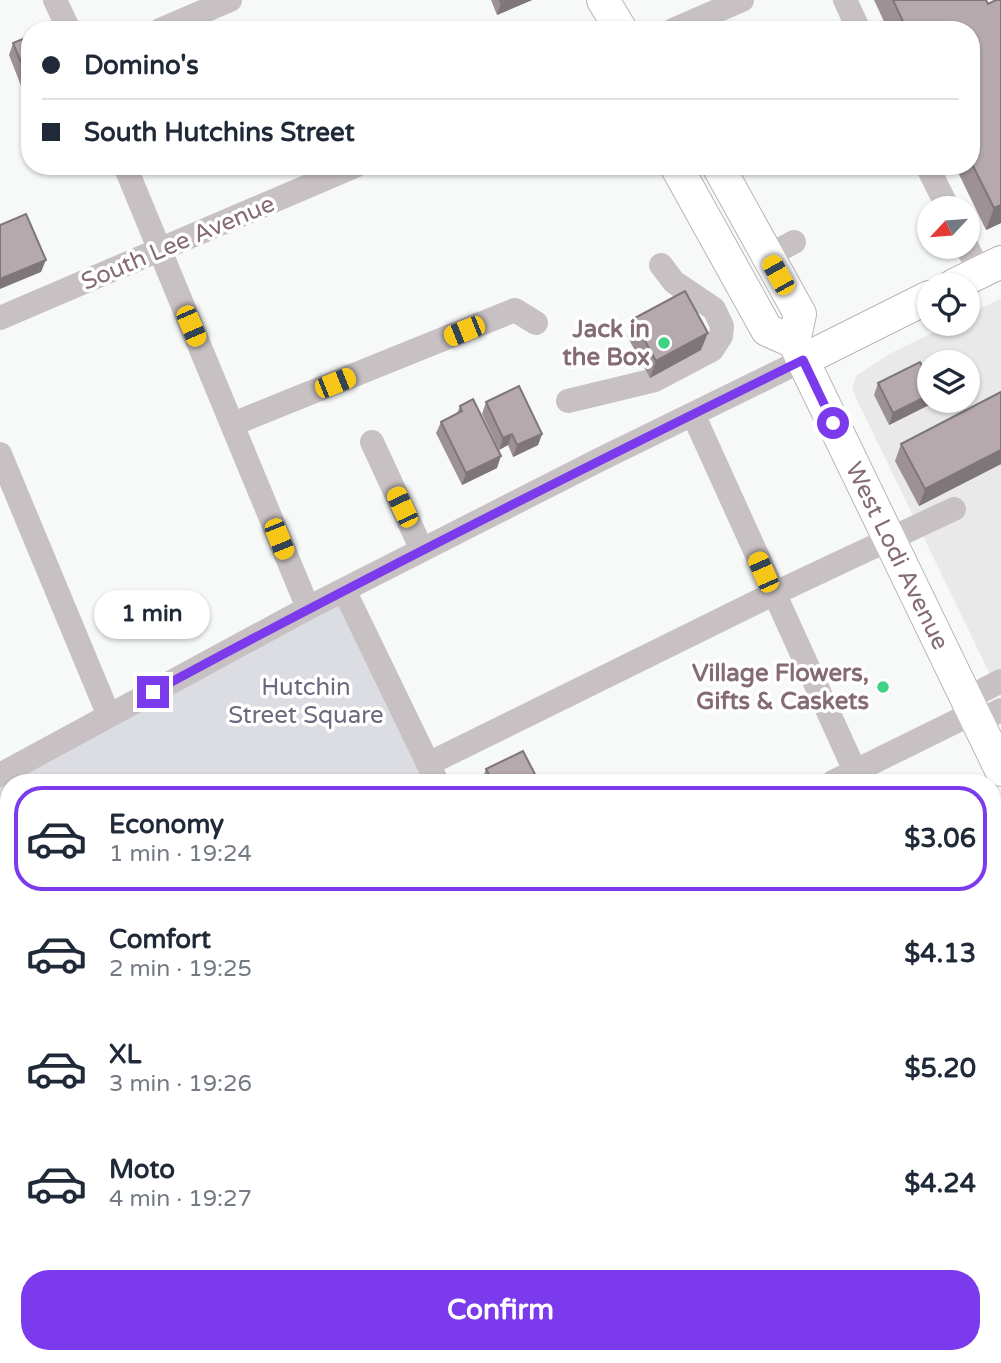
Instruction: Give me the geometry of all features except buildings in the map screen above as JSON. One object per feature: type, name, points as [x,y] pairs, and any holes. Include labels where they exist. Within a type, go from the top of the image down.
[{"type":"main road","points":[[603,0],[616,21]]},
{"type":"main road","points":[[681,175],[766,330],[799,351]]},
{"type":"main road","points":[[729,175],[781,249],[800,314],[799,351]]},
{"type":"main road","points":[[799,351],[917,302]]},
{"type":"main road","name":"West Lodi Avenue","points":[[799,351],[888,541],[980,711],[1001,770]]},
{"type":"street","points":[[55,0],[65,21]]},
{"type":"street","points":[[181,21],[230,0]]},
{"type":"street","points":[[693,21],[741,0]]},
{"type":"street","points":[[845,0],[855,21]]},
{"type":"street","points":[[129,175],[307,608]]},
{"type":"street","name":"South Lee Avenue","points":[[0,318],[334,175]]},
{"type":"street","points":[[932,175],[942,196]]},
{"type":"street","points":[[568,401],[655,380],[712,350],[721,336],[722,326],[714,309],[674,282],[661,265]]},
{"type":"street","points":[[233,424],[515,310],[536,323]]},
{"type":"street","points":[[2,774],[307,608],[693,414],[799,351]]},
{"type":"street","points":[[693,414],[855,771]]},
{"type":"street","points":[[372,442],[422,550]]},
{"type":"street","points":[[0,454],[109,716]]},
{"type":"street","points":[[344,590],[433,773],[773,594],[954,509]]},
{"type":"street","points":[[849,774],[980,711],[1001,681]]},
{"type":"shaded area","points":[[1001,298],[1001,697],[852,387],[857,375],[891,353],[926,336],[980,336],[980,309]]},
{"type":"green space","name":"Hutchin Street Square","points":[[344,590],[433,774],[0,774],[0,767]]},
{"type":"place","name":"Jack in the Box","points":[[664,343]]},
{"type":"place","name":"Village Flowers, Gifts & Caskets","points":[[883,687]]},
{"type":"route","points":[[153,692],[307,608],[803,360],[833,423]]}]
